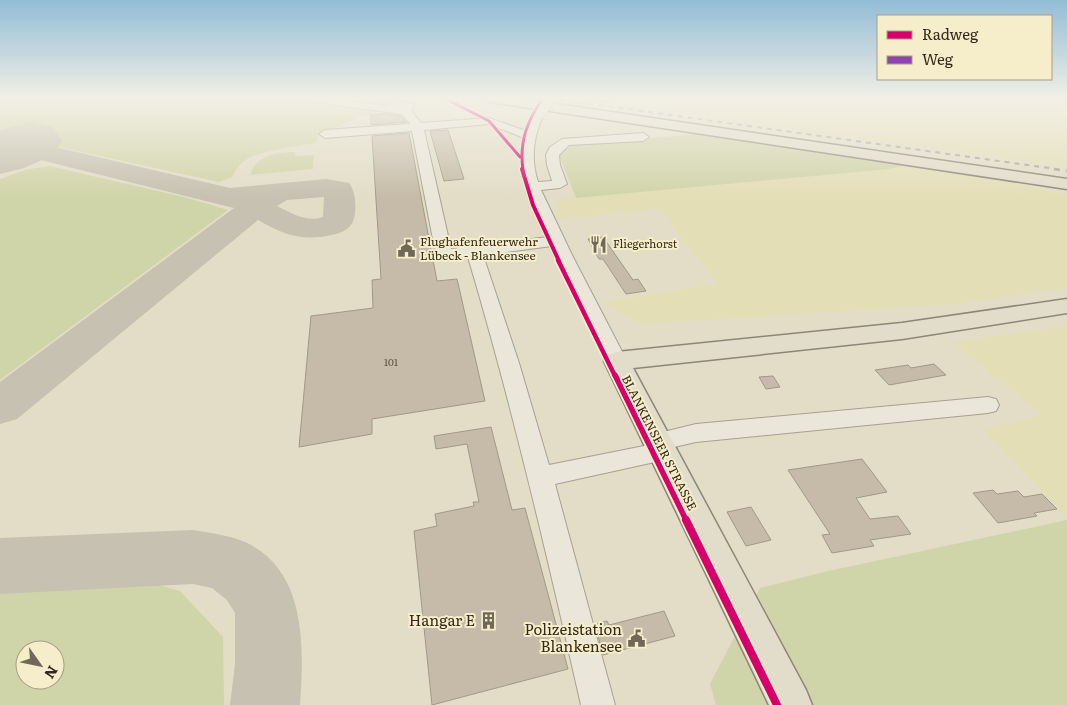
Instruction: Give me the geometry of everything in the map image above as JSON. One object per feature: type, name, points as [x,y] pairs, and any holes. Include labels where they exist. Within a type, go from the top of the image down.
[{"type":"main road","points":[[712,131],[1067,184]]},
{"type":"main road","points":[[1022,177],[1067,188]]},
{"type":"main road","points":[[617,361],[902,331],[1067,306]]},
{"type":"main road","name":"BLANKENSEER STRASSE","points":[[617,361],[662,446],[791,705]]},
{"type":"street","points":[[325,134],[361,131]]},
{"type":"street","points":[[418,131],[444,255],[557,241]]},
{"type":"street","points":[[515,131],[523,135],[529,135]]},
{"type":"street","name":"BLANKENSEER STRASSE","points":[[531,131],[527,162],[532,187],[617,361]]},
{"type":"street","points":[[532,187],[560,184],[552,162],[552,152],[565,138],[643,137]]},
{"type":"street","points":[[474,251],[491,302],[540,477],[598,705]]},
{"type":"street","points":[[540,477],[662,446],[696,433],[988,406]]},
{"type":"shaded area","points":[[811,131],[1067,131],[1067,167]]},
{"type":"shaded area","points":[[902,166],[1014,183],[1067,195],[1067,288],[957,304],[641,324],[602,302],[717,284],[659,209],[555,219],[559,200],[889,169]]},
{"type":"shaded area","points":[[1067,326],[1067,518],[983,429],[1042,415],[952,342]]},
{"type":"green space","points":[[0,131],[327,131],[318,135],[316,143],[254,155],[242,163],[232,177],[219,182],[0,134]]},
{"type":"green space","points":[[699,134],[902,166],[889,169],[576,198],[558,152],[575,144]]},
{"type":"green space","points":[[295,152],[295,156],[314,155],[313,169],[250,175],[253,168],[268,156]]},
{"type":"green space","points":[[49,166],[184,197],[228,210],[0,380],[0,179],[25,170]]},
{"type":"green space","points":[[1067,520],[1067,705],[716,705],[710,684],[760,588],[824,572]]},
{"type":"green space","points":[[148,582],[180,591],[223,637],[224,705],[0,705],[0,588]]},
{"type":"building","points":[[430,131],[448,131],[464,179],[444,181]]},
{"type":"building","points":[[409,133],[437,281],[457,279],[485,401],[372,419],[372,434],[299,447],[311,316],[373,308],[372,280],[381,279],[372,136]]},
{"type":"building","points":[[603,237],[633,280],[638,279],[646,291],[626,294],[603,259],[599,259],[588,239]]},
{"type":"building","points":[[934,364],[946,375],[889,385],[875,370],[908,365],[911,368]]},
{"type":"building","points":[[773,376],[780,387],[766,389],[759,377]]},
{"type":"building","name":"Hangar E","points":[[491,427],[512,510],[525,508],[568,669],[432,705],[414,531],[437,526],[435,514],[474,506],[473,502],[479,502],[467,444],[436,449],[434,436]]},
{"type":"building","points":[[862,459],[887,492],[856,498],[870,519],[898,516],[911,534],[870,540],[874,546],[832,553],[822,535],[830,534],[788,470]]},
{"type":"building","points":[[993,490],[997,494],[1018,491],[1024,497],[1042,494],[1057,509],[1034,513],[1037,516],[998,523],[973,493]]},
{"type":"building","points":[[751,507],[771,540],[746,546],[727,512]]},
{"type":"building","points":[[664,611],[675,636],[603,655],[595,624],[607,621],[609,625]]},
{"type":"taxiway","points":[[0,142],[234,198],[256,207]]},
{"type":"taxiway","points":[[230,197],[326,188],[339,189],[340,209],[338,220],[332,225],[317,229],[293,225],[256,207]]},
{"type":"taxiway","points":[[256,207],[277,194]]},
{"type":"taxiway","points":[[0,407],[256,207]]},
{"type":"taxiway","points":[[0,566],[193,557],[226,563],[248,579],[266,607],[269,664],[265,705]]},
{"type":"runway","points":[[0,154],[30,141]]},
{"type":"railway","points":[[784,131],[1063,170]]},
{"type":"railway","points":[[1054,169],[1067,171]]},
{"type":"cycle path","points":[[498,131],[520,157]]},
{"type":"cycle path","points":[[525,131],[521,151],[522,169],[533,205],[549,242],[777,705]]},
{"type":"place","name":"Fliegerhorst","points":[[599,244]]},
{"type":"place","name":"Flughafenfeuerwehr Lübeck - Blankensee","points":[[406,249]]},
{"type":"place","name":"Hangar E","points":[[489,621]]},
{"type":"place","name":"Polizeistation Blankensee","points":[[636,639]]}]
